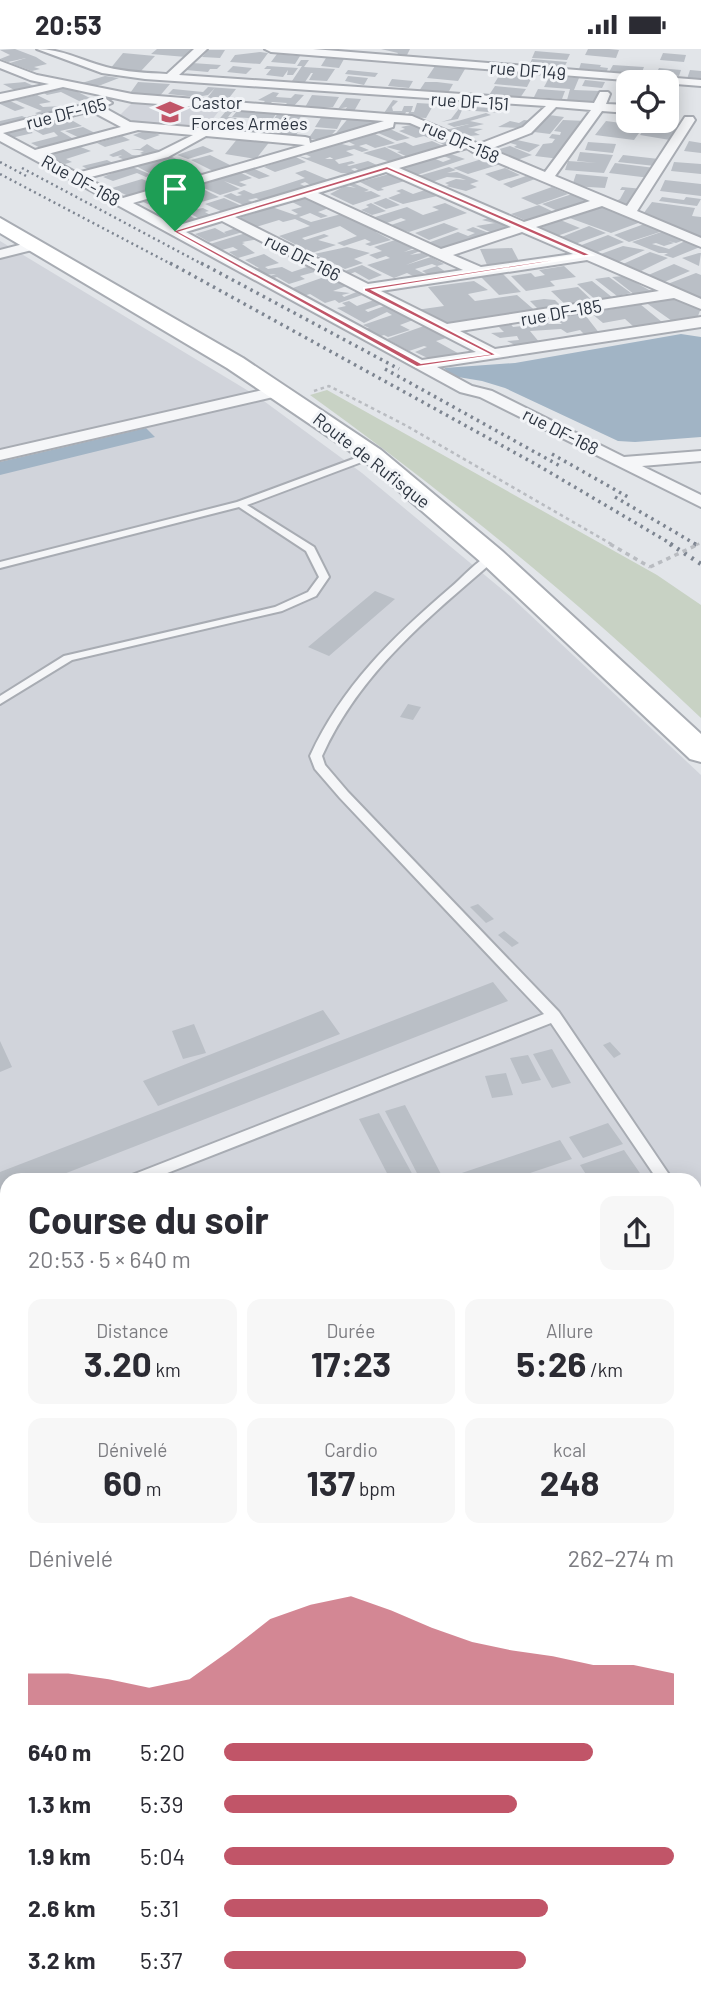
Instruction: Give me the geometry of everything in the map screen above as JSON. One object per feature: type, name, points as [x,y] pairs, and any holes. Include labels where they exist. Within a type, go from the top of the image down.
[{"type":"main road","name":"Route de Rufisque","points":[[0,224],[286,395],[372,455],[492,557],[701,752]]},
{"type":"street","name":"rue DF-151","points":[[43,49],[106,71],[244,84],[311,87],[325,91],[531,85],[597,110],[616,114]]},
{"type":"street","points":[[169,78],[201,49]]},
{"type":"street","name":"rue DF149","points":[[268,56],[335,51],[340,71],[420,77],[471,85],[531,85],[566,68],[611,76],[642,74],[692,86]]},
{"type":"street","points":[[244,84],[268,56]]},
{"type":"street","name":"rue DF-158","points":[[3,67],[34,78],[132,98],[407,119],[701,243]]},
{"type":"street","name":"rue DF-151","points":[[311,87],[340,71],[420,77],[471,85],[551,109],[616,109]]},
{"type":"street","points":[[547,178],[597,110],[611,76]]},
{"type":"street","points":[[0,98],[63,84]]},
{"type":"street","points":[[294,109],[311,87]]},
{"type":"street","name":"rue DF-165","points":[[0,130],[132,98]]},
{"type":"street","points":[[76,177],[167,153],[205,132],[228,104]]},
{"type":"street","points":[[91,106],[119,122],[136,126],[323,142]]},
{"type":"street","points":[[175,231],[527,130],[551,109]]},
{"type":"street","points":[[630,212],[689,117]]},
{"type":"street","points":[[122,202],[407,119]]},
{"type":"street","points":[[34,154],[136,126]]},
{"type":"street","name":"Rue DF-168","points":[[0,136],[420,365]]},
{"type":"street","points":[[387,168],[701,304]]},
{"type":"street","points":[[306,192],[477,271]]},
{"type":"street","points":[[441,254],[602,201]]},
{"type":"street","name":"rue DF-166","points":[[224,217],[495,355]]},
{"type":"street","points":[[0,254],[34,245]]},
{"type":"street","points":[[366,289],[589,255]]},
{"type":"street","name":"rue DF-185","points":[[446,329],[675,292]]},
{"type":"street","points":[[420,365],[701,321]]},
{"type":"street","name":"rue DF-168","points":[[420,365],[466,389],[486,394],[701,502]]},
{"type":"street","points":[[0,455],[286,395]]},
{"type":"street","points":[[622,462],[701,456]]},
{"type":"lane","points":[[0,565],[240,504],[372,455]]},
{"type":"lane","points":[[0,701],[68,659],[278,608],[312,594],[324,577],[310,549],[240,504]]},
{"type":"lane","points":[[492,557],[402,635],[364,678],[319,745],[316,756],[319,766],[344,795],[554,1016],[661,1173]]},
{"type":"lane","points":[[152,1173],[554,1016]]},
{"type":"path","points":[[286,395],[329,386],[405,425],[650,567],[701,543]]},
{"type":"shaded area","name":"Castor Forces Armées","points":[[136,99],[223,106],[203,131],[123,123],[116,119]]},
{"type":"shaded area","points":[[0,241],[257,396],[362,473],[510,596],[701,775],[701,1173],[0,1173]]},
{"type":"green space","points":[[327,390],[657,575],[701,605],[701,718],[560,590],[412,471],[310,395]]},
{"type":"water","points":[[681,334],[701,337],[701,437],[618,441],[505,388],[452,376],[444,368],[515,363]]},
{"type":"water","points":[[146,428],[155,437],[0,475],[0,462]]},
{"type":"building","points":[[15,49],[47,64],[34,67],[40,69],[32,71],[10,63],[26,58],[8,62],[0,59],[10,55],[0,50]]},
{"type":"building","points":[[157,49],[196,49],[186,57],[151,54]]},
{"type":"building","points":[[381,49],[410,49],[406,57]]},
{"type":"building","points":[[588,49],[619,50],[616,58],[585,55]]},
{"type":"building","points":[[208,50],[225,50],[220,58],[202,57]]},
{"type":"building","points":[[535,51],[570,54],[567,60],[532,58]]},
{"type":"building","points":[[123,53],[155,56],[141,71],[110,69]]},
{"type":"building","points":[[268,53],[260,64],[230,62],[235,55]]},
{"type":"building","points":[[663,53],[686,55],[684,62],[660,60]]},
{"type":"building","points":[[277,54],[300,56],[295,64],[271,62]]},
{"type":"building","points":[[326,58],[344,59],[339,68],[321,66]]},
{"type":"building","points":[[532,59],[567,62],[562,71],[528,68]]},
{"type":"building","points":[[301,60],[309,60],[304,67],[335,69],[327,81],[309,80],[311,73],[305,82],[292,81],[302,66],[297,66]]},
{"type":"building","points":[[192,63],[221,65],[208,72],[186,70]]},
{"type":"building","points":[[581,63],[608,68],[606,74],[593,73],[595,70],[579,69]]},
{"type":"building","points":[[613,65],[644,67],[643,70],[616,70],[616,75],[608,74]]},
{"type":"building","points":[[233,66],[252,68],[246,74],[227,72]]},
{"type":"building","points":[[267,66],[298,68],[293,75],[287,75],[288,70],[283,77],[266,75],[271,69],[264,69]]},
{"type":"building","points":[[435,66],[465,69],[458,81],[427,78]]},
{"type":"building","points":[[348,70],[378,73],[375,77],[345,74]]},
{"type":"building","points":[[690,70],[701,71],[701,81],[687,79]]},
{"type":"building","points":[[502,71],[534,73],[527,87],[494,84]]},
{"type":"building","points":[[105,76],[119,78],[101,85],[75,85]]},
{"type":"building","points":[[348,76],[368,78],[364,85],[345,81]]},
{"type":"building","points":[[550,76],[579,78],[574,90],[600,91],[597,102],[567,100],[570,89],[544,87]]},
{"type":"building","points":[[392,79],[413,81],[409,88],[388,86]]},
{"type":"building","points":[[585,80],[605,82],[602,88],[582,86]]},
{"type":"building","points":[[25,82],[38,88],[20,93],[3,84]]},
{"type":"building","points":[[138,82],[170,84],[158,98],[128,96]]},
{"type":"building","points":[[425,82],[453,84],[448,93],[419,91]]},
{"type":"building","points":[[61,86],[90,98],[79,101],[61,92],[47,95],[41,91]]},
{"type":"building","points":[[495,86],[526,89],[520,98],[489,95]]},
{"type":"building","points":[[208,87],[236,89],[229,98],[215,97],[211,102],[204,102],[215,88],[208,95],[197,97],[168,94],[173,89],[203,92]]},
{"type":"building","points":[[538,89],[565,91],[562,99],[534,97]]},
{"type":"building","points":[[273,92],[279,93],[276,97],[304,95],[292,108],[283,107],[287,103],[272,102],[269,105],[258,100]]},
{"type":"building","points":[[37,95],[51,102],[39,104],[43,107],[61,106],[68,110],[43,117],[35,113],[42,111],[15,100]]},
{"type":"building","points":[[312,95],[339,97],[333,107],[304,109]]},
{"type":"building","points":[[346,98],[361,99],[353,113],[344,112],[347,107],[338,109]]},
{"type":"building","points":[[8,100],[25,108],[15,111],[0,104]]},
{"type":"building","points":[[393,100],[398,101],[392,107],[393,111],[402,111],[404,106],[413,106],[411,112],[414,112],[417,103],[434,104],[426,118],[407,117],[409,112],[406,112],[403,118],[387,117],[388,114],[384,113]]},
{"type":"building","points":[[461,106],[503,109],[501,113],[462,110],[458,119],[441,122],[451,119]]},
{"type":"building","points":[[226,111],[233,111],[228,117],[237,118],[228,127],[255,129],[253,133],[220,131],[224,126],[211,129]]},
{"type":"building","points":[[237,111],[277,113],[268,125],[258,124],[262,119],[232,117]]},
{"type":"building","points":[[278,113],[290,114],[279,125],[270,125]]},
{"type":"building","points":[[486,113],[491,115],[470,121],[484,124],[468,128],[483,129],[474,132],[480,135],[459,137],[446,130],[469,124],[454,127],[447,124]]},
{"type":"building","points":[[292,114],[302,115],[290,132],[298,132],[294,139],[260,136],[264,130],[278,131]]},
{"type":"building","points":[[549,115],[564,117],[550,134],[534,132]]},
{"type":"building","points":[[22,116],[29,119],[0,125],[0,121]]},
{"type":"building","points":[[322,116],[343,117],[337,129],[315,127]]},
{"type":"building","points":[[350,116],[391,120],[332,138]]},
{"type":"building","points":[[66,117],[82,126],[60,131],[77,141],[46,151],[31,143],[58,136],[54,132],[43,135],[27,126]]},
{"type":"building","points":[[524,120],[532,121],[520,128],[498,127],[510,121],[519,123]]},
{"type":"building","points":[[563,120],[586,121],[560,159],[535,156],[543,144],[552,143],[555,139],[549,138],[552,134],[560,135],[561,132],[554,131]]},
{"type":"building","points":[[606,121],[616,122],[616,133],[639,133],[634,140],[595,135]]},
{"type":"building","points":[[415,124],[457,145],[449,147],[424,136],[416,138],[399,131],[405,129],[401,127]]},
{"type":"building","points":[[24,127],[33,133],[11,138],[2,132]]},
{"type":"building","points":[[83,127],[99,135],[82,139],[65,131]]},
{"type":"building","points":[[315,129],[336,130],[327,140],[308,139]]},
{"type":"building","points":[[390,129],[410,138],[397,141],[378,133]]},
{"type":"building","points":[[148,130],[160,135],[145,140],[133,135]]},
{"type":"building","points":[[641,133],[674,133],[670,140],[640,135]]},
{"type":"building","points":[[375,134],[395,143],[375,148],[366,144],[359,146],[369,150],[346,151],[354,155],[335,160],[339,164],[352,161],[355,163],[347,165],[349,166],[368,161],[379,166],[363,173],[355,168],[351,169],[360,174],[341,173],[295,155],[311,157],[303,153],[338,143],[355,145],[347,141]]},
{"type":"building","points":[[122,136],[130,140],[105,147],[97,143]]},
{"type":"building","points":[[238,138],[271,140],[256,159],[225,154]]},
{"type":"building","points":[[517,140],[540,145],[529,152],[510,143]]},
{"type":"building","points":[[432,141],[443,146],[410,158],[397,152],[401,151],[386,147],[405,142],[413,146]]},
{"type":"building","points":[[689,141],[701,143],[701,153],[684,151]]},
{"type":"building","points":[[588,142],[616,144],[613,153],[585,150]]},
{"type":"building","points":[[147,144],[164,151],[148,156],[140,153],[144,151],[131,149],[140,149]]},
{"type":"building","points":[[78,146],[91,151],[66,159],[72,162],[65,164],[46,155]]},
{"type":"building","points":[[203,146],[214,151],[188,159],[177,155]]},
{"type":"building","points":[[510,146],[532,155],[514,161],[496,150]]},
{"type":"building","points":[[385,147],[408,159],[393,163],[363,153]]},
{"type":"building","points":[[123,149],[132,155],[144,156],[129,162],[118,157],[122,155],[109,155]]},
{"type":"building","points":[[580,152],[613,155],[604,173],[565,170],[568,161],[597,163],[577,161]]},
{"type":"building","points":[[448,153],[465,159],[411,177],[406,174],[412,173],[407,170],[395,170],[433,158],[443,162],[451,159],[441,155]]},
{"type":"building","points":[[210,155],[234,167],[215,172],[191,160]]},
{"type":"building","points":[[623,155],[659,159],[655,166],[618,162]]},
{"type":"building","points":[[170,156],[187,164],[149,173],[136,166]]},
{"type":"building","points":[[294,156],[306,162],[275,172],[264,167]]},
{"type":"building","points":[[485,158],[489,160],[482,162],[501,164],[468,174],[453,168]]},
{"type":"building","points":[[107,160],[115,164],[91,171],[82,166]]},
{"type":"building","points":[[674,162],[701,164],[701,174],[671,171]]},
{"type":"building","points":[[615,163],[655,168],[650,178],[609,173]]},
{"type":"building","points":[[130,166],[152,175],[146,177],[137,173],[113,181],[103,177]]},
{"type":"building","points":[[250,167],[270,176],[259,179],[239,170]]},
{"type":"building","points":[[449,167],[456,170],[447,173],[457,172],[479,181],[470,184],[477,187],[466,191],[446,186],[449,185],[445,183],[456,179],[466,180],[460,178],[447,177],[429,183],[415,177]]},
{"type":"building","points":[[505,168],[520,175],[499,181],[485,174]]},
{"type":"building","points":[[193,169],[202,173],[176,181],[167,176]]},
{"type":"building","points":[[305,170],[331,181],[314,187],[305,182],[300,184],[309,188],[265,202],[256,198],[248,200],[257,204],[248,207],[223,196],[231,193],[242,195],[237,193],[244,190],[253,194],[271,189],[305,178],[295,173]]},
{"type":"building","points":[[239,172],[252,178],[239,182],[247,185],[241,187],[224,181],[240,189],[220,195],[199,186]]},
{"type":"building","points":[[393,173],[408,180],[378,191],[360,182]]},
{"type":"building","points":[[576,174],[608,177],[605,188],[572,186]]},
{"type":"building","points":[[154,176],[171,181],[166,182],[173,186],[132,198],[112,188],[142,179],[164,188],[147,178]]},
{"type":"building","points":[[526,176],[535,179],[511,188],[503,184]]},
{"type":"building","points":[[665,180],[701,184],[701,196],[660,191]]},
{"type":"building","points":[[353,183],[369,190],[364,192],[371,191],[381,196],[353,205],[330,194],[345,186],[356,188],[348,185]]},
{"type":"building","points":[[197,186],[219,197],[198,203],[177,193]]},
{"type":"building","points":[[552,187],[568,194],[537,205],[521,198]]},
{"type":"building","points":[[622,187],[643,189],[639,198],[626,206],[614,202],[620,199],[625,190],[620,190]]},
{"type":"building","points":[[402,189],[413,194],[425,190],[437,196],[403,204],[388,198],[401,193],[396,191]]},
{"type":"building","points":[[168,194],[186,204],[165,211],[143,202]]},
{"type":"building","points":[[572,194],[590,202],[560,212],[542,204]]},
{"type":"building","points":[[309,196],[329,208],[318,212],[328,216],[321,218],[310,213],[299,217],[311,222],[345,213],[354,218],[350,219],[357,219],[381,231],[376,232],[391,240],[370,246],[365,244],[371,242],[365,239],[344,246],[337,243],[357,236],[340,226],[302,238],[305,240],[324,234],[329,236],[318,240],[336,245],[312,253],[279,236],[310,226],[295,219],[283,222],[279,220],[256,227],[238,218],[272,207],[295,215],[298,214],[291,210],[302,207],[292,202]]},
{"type":"building","points":[[662,197],[701,199],[697,206],[659,201]]},
{"type":"building","points":[[224,198],[244,207],[225,213],[205,204]]},
{"type":"building","points":[[386,198],[400,205],[386,209],[373,203]]},
{"type":"building","points":[[652,202],[695,208],[692,216],[701,217],[701,237],[643,214]]},
{"type":"building","points":[[371,203],[386,211],[372,215],[361,210],[369,207],[366,205]]},
{"type":"building","points":[[445,203],[467,213],[409,232],[388,226],[406,220],[401,218],[384,224],[372,218],[407,207],[423,215],[439,210],[432,207]]},
{"type":"building","points":[[190,205],[209,211],[205,212],[212,216],[200,219],[180,208]]},
{"type":"building","points":[[539,205],[556,213],[529,222],[511,214]]},
{"type":"building","points":[[601,205],[641,222],[611,233],[567,217]]},
{"type":"building","points":[[184,212],[199,221],[182,226],[175,221],[164,225],[148,216],[158,213],[166,217]]},
{"type":"building","points":[[492,217],[519,227],[497,235],[476,226],[494,223],[482,220]]},
{"type":"building","points":[[558,219],[580,228],[557,236],[536,227]]},
{"type":"building","points":[[444,223],[459,229],[429,240],[415,233]]},
{"type":"building","points":[[647,223],[663,231],[629,242],[614,235]]},
{"type":"building","points":[[589,226],[606,233],[575,244],[559,238]]},
{"type":"building","points":[[239,227],[246,231],[209,242],[195,234],[215,228],[226,234],[224,232]]},
{"type":"building","points":[[473,227],[489,233],[482,236],[487,238],[443,252],[425,244],[458,232],[468,236],[475,233],[466,230]]},
{"type":"building","points":[[664,231],[684,240],[676,243],[668,241],[674,243],[664,246],[652,244],[669,249],[685,241],[700,247],[673,258],[664,255],[668,253],[659,253],[632,242]]},
{"type":"building","points":[[246,233],[258,239],[242,242],[255,253],[238,258],[229,252],[238,250],[233,247],[222,250],[210,244]]},
{"type":"building","points":[[608,235],[624,242],[595,253],[579,246]]},
{"type":"building","points":[[398,239],[414,246],[404,252],[416,249],[420,251],[410,255],[422,253],[429,256],[406,265],[431,257],[444,264],[415,269],[429,276],[419,279],[407,273],[394,278],[367,265],[390,258],[386,256],[377,259],[369,255],[382,251],[374,247]]},
{"type":"building","points":[[623,246],[645,250],[616,263],[598,255]]},
{"type":"building","points":[[347,247],[370,253],[354,259],[363,263],[345,269],[314,254]]},
{"type":"building","points":[[512,248],[520,263],[487,265],[480,249]]},
{"type":"building","points":[[650,252],[668,258],[641,271],[623,264]]},
{"type":"building","points":[[699,253],[699,266],[682,258]]},
{"type":"building","points":[[264,254],[279,263],[265,267],[268,269],[282,267],[292,272],[310,266],[318,271],[300,276],[305,279],[289,284],[277,277],[271,279],[267,277],[276,274],[264,275],[253,270],[259,268],[245,260]]},
{"type":"building","points":[[674,264],[690,271],[662,283],[646,276]]},
{"type":"building","points":[[362,265],[382,275],[369,280],[355,272],[347,275],[342,272]]},
{"type":"building","points":[[437,266],[446,272],[431,276],[422,271]]},
{"type":"building","points":[[564,266],[576,277],[550,281],[555,286],[526,291],[511,276],[531,273],[535,277],[545,275],[539,270]]},
{"type":"building","points":[[502,273],[521,292],[499,295],[480,276]]},
{"type":"building","points":[[696,273],[701,275],[701,300],[665,285]]},
{"type":"building","points":[[330,275],[349,285],[333,291],[350,293],[342,295],[344,297],[359,291],[365,294],[339,303],[335,300],[325,303],[310,294],[303,296],[290,289]]},
{"type":"building","points":[[624,276],[649,290],[659,291],[635,295],[612,277]]},
{"type":"building","points":[[609,277],[631,293],[617,296],[595,279]]},
{"type":"building","points":[[474,281],[488,290],[468,294],[475,301],[517,295],[539,314],[451,327],[416,310],[444,306],[428,287]]},
{"type":"building","points":[[592,281],[613,298],[597,301],[577,284]]},
{"type":"building","points":[[578,287],[596,304],[569,308],[551,291]]},
{"type":"building","points":[[682,298],[701,308],[698,316],[672,321],[645,302]]},
{"type":"building","points":[[374,300],[382,304],[365,310],[368,312],[387,305],[413,320],[400,325],[410,330],[388,337],[378,337],[364,329],[369,328],[363,325],[392,315],[387,312],[364,323],[337,308],[346,306],[342,303],[349,301],[357,306]]},
{"type":"building","points":[[555,300],[563,308],[541,312],[530,301]]},
{"type":"building","points":[[640,304],[662,322],[634,327],[625,319],[603,323],[591,313]]},
{"type":"building","points":[[582,311],[600,334],[585,335],[580,330],[567,333],[561,329],[530,331],[540,343],[515,345],[507,341],[519,340],[517,336],[500,338],[491,333],[504,332],[497,325],[510,323],[513,327],[522,326],[519,322],[543,319],[549,324],[562,324],[554,317]]},
{"type":"building","points":[[424,326],[446,338],[436,341],[465,357],[436,362],[415,352],[427,347],[409,351],[387,339]]},
{"type":"building","points":[[375,591],[395,599],[329,656],[308,647]]},
{"type":"building","points":[[408,704],[421,707],[413,720],[400,717]]},
{"type":"building","points":[[478,904],[494,919],[486,923],[470,907]]},
{"type":"building","points":[[504,931],[519,943],[512,947],[498,935]]},
{"type":"building","points":[[493,982],[508,1001],[66,1173],[0,1172]]},
{"type":"building","points":[[323,1010],[340,1034],[158,1106],[143,1081]]},
{"type":"building","points":[[194,1024],[206,1053],[183,1059],[172,1031]]},
{"type":"building","points":[[0,1041],[12,1067],[0,1072]]},
{"type":"building","points":[[610,1042],[621,1054],[614,1058],[603,1045]]},
{"type":"building","points":[[552,1049],[571,1083],[552,1088],[533,1054]]},
{"type":"building","points":[[528,1055],[541,1080],[522,1084],[510,1058]]},
{"type":"building","points":[[506,1073],[513,1095],[492,1098],[485,1076]]},
{"type":"building","points":[[405,1105],[440,1173],[417,1173],[385,1111]]},
{"type":"building","points":[[379,1113],[412,1173],[387,1173],[359,1119]]},
{"type":"building","points":[[608,1123],[623,1144],[583,1158],[569,1137]]},
{"type":"building","points":[[560,1140],[572,1159],[530,1173],[462,1173]]},
{"type":"building","points":[[624,1150],[640,1173],[585,1173],[580,1165]]},
{"type":"railway","points":[[0,162],[28,177]]},
{"type":"railway","points":[[22,168],[204,265]]},
{"type":"railway","points":[[0,174],[173,265]]},
{"type":"railway","points":[[170,263],[539,466],[673,545]]},
{"type":"railway","points":[[201,263],[399,369]]},
{"type":"railway","points":[[385,369],[560,466]]},
{"type":"railway","points":[[552,454],[628,497]]},
{"type":"railway","points":[[615,497],[697,545]]},
{"type":"railway","points":[[670,544],[701,564]]},
{"type":"railway","points":[[694,544],[701,548]]},
{"type":"place","name":"Castor Forces Armées","points":[[170,112]]},
{"type":"route","points":[[387,168],[589,255],[366,289],[495,355],[420,365],[175,231],[387,168]]}]
